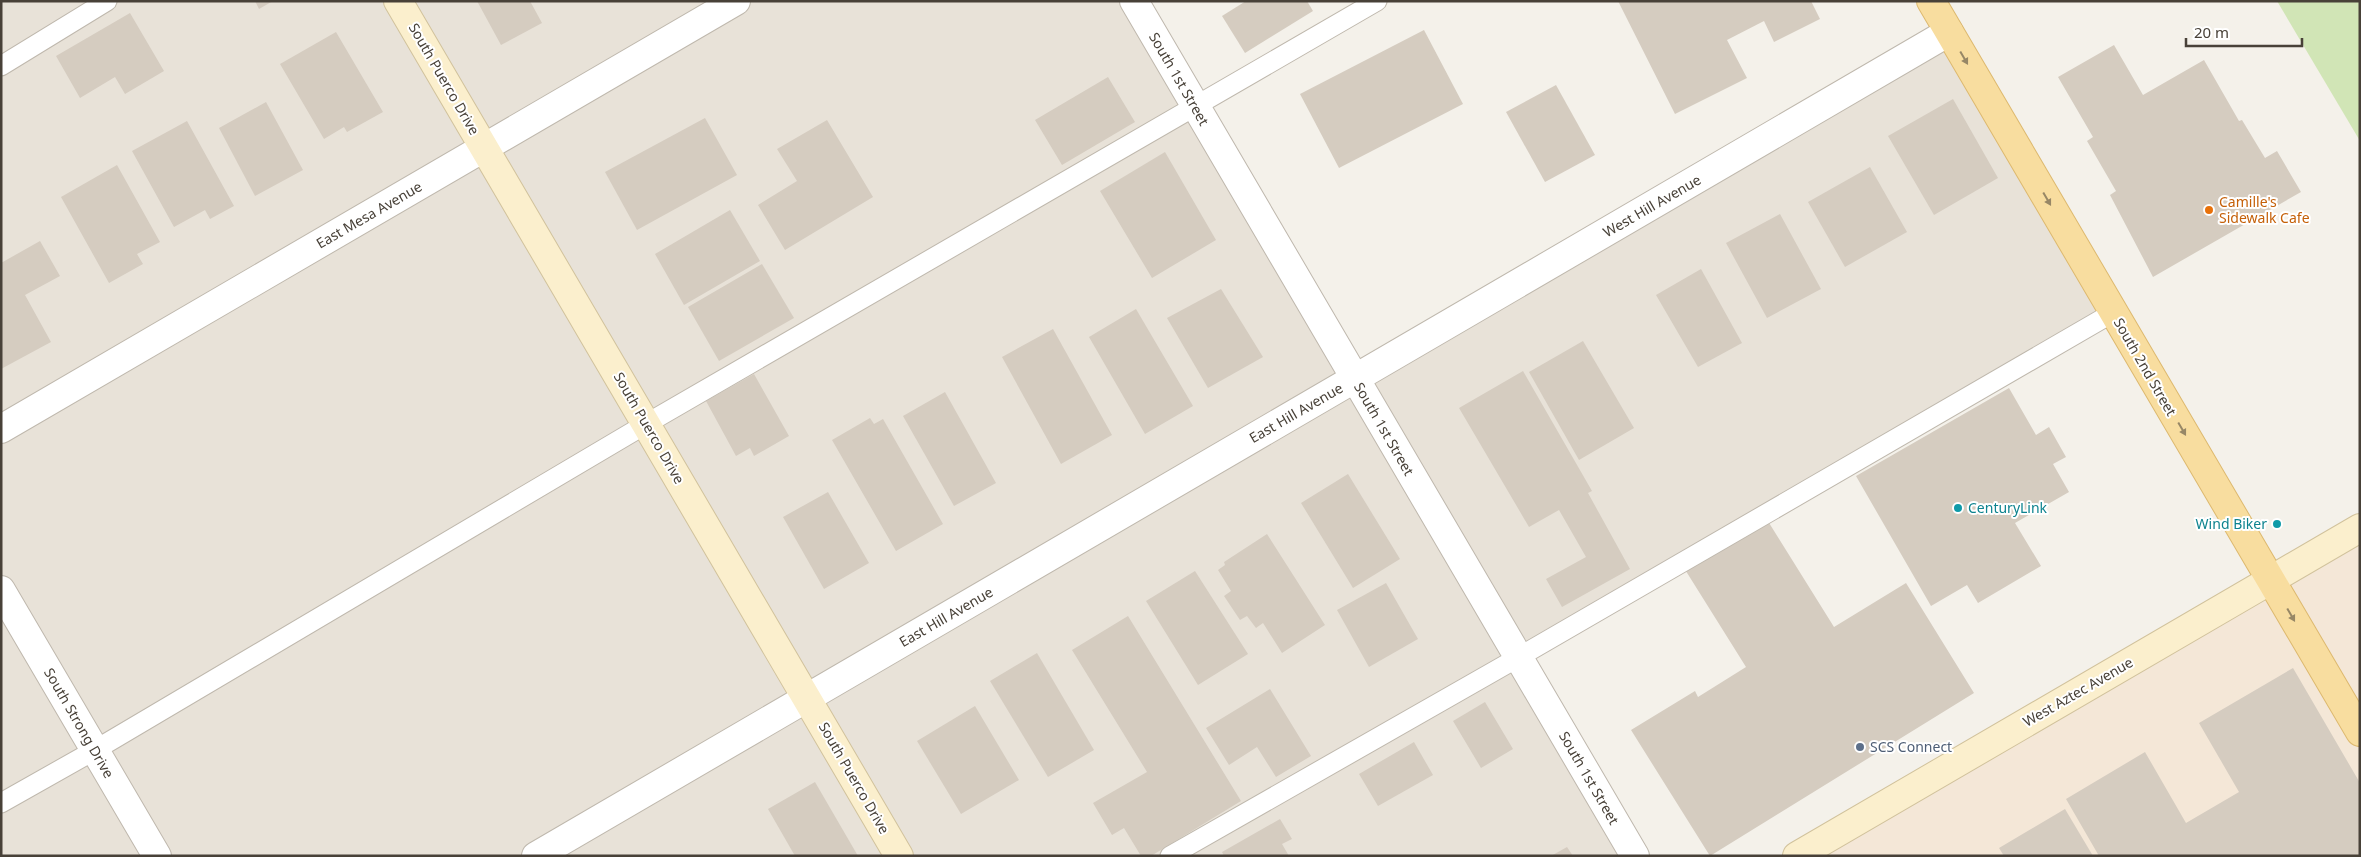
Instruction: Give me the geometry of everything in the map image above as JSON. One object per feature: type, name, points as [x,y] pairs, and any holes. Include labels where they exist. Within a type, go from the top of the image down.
[{"type":"main road","name":"South 2nd Street","points":[[1931,1],[2360,732]]},
{"type":"street","name":"South Puerco Drive","points":[[398,1],[899,856]]},
{"type":"street","name":"East Mesa Avenue","points":[[1,429],[736,1]]},
{"type":"street","name":"South 1st Street","points":[[1134,1],[1635,856]]},
{"type":"street","name":"West Hill Avenue","points":[[1355,379],[1949,32]]},
{"type":"street","name":"East Hill Avenue","points":[[536,856],[1355,379]]},
{"type":"street","name":"West Aztec Avenue","points":[[1797,856],[2360,528]]},
{"type":"street","name":"South Strong Drive","points":[[1,590],[157,856]]},
{"type":"lane","points":[[1,66],[108,1]]},
{"type":"lane","points":[[1,803],[95,750],[646,424],[1377,1]]},
{"type":"lane","points":[[1170,856],[1519,658],[2114,312]]},
{"type":"shaded area","points":[[1,1],[1133,1],[1355,379],[1949,32],[2114,312],[1519,657],[1635,856],[1,856]]},
{"type":"shaded area","points":[[2360,528],[2360,856],[1797,856]]},
{"type":"green space","points":[[2277,1],[2360,1],[2360,141]]},
{"type":"building","points":[[255,1],[273,1],[259,9]]},
{"type":"building","points":[[477,1],[530,1],[542,23],[501,45]]},
{"type":"building","points":[[1246,1],[1307,1],[1313,11],[1245,53],[1222,16]]},
{"type":"building","points":[[1618,1],[1811,1],[1820,19],[1774,42],[1764,21],[1727,40],[1747,78],[1675,114]]},
{"type":"building","points":[[130,13],[164,71],[125,94],[115,77],[80,98],[56,56]]},
{"type":"building","points":[[1424,30],[1463,104],[1339,168],[1300,94]]},
{"type":"building","points":[[336,32],[383,112],[347,132],[344,127],[324,139],[280,64]]},
{"type":"building","points":[[2114,45],[2143,95],[2204,60],[2239,121],[2242,120],[2265,158],[2277,151],[2301,192],[2153,277],[2110,195],[2116,191],[2087,141],[2093,137],[2058,77]]},
{"type":"building","points":[[1108,77],[1135,122],[1062,165],[1035,120]]},
{"type":"building","points":[[1556,85],[1595,155],[1545,182],[1506,112]]},
{"type":"building","points":[[1953,99],[1998,178],[1934,215],[1888,136]]},
{"type":"building","points":[[266,102],[303,170],[255,196],[219,128]]},
{"type":"building","points":[[705,118],[737,175],[637,230],[605,172]]},
{"type":"building","points":[[827,120],[873,197],[785,250],[758,205],[797,181],[777,149]]},
{"type":"building","points":[[187,121],[234,206],[210,219],[205,210],[174,227],[132,151]]},
{"type":"building","points":[[1165,152],[1216,240],[1152,278],[1100,191]]},
{"type":"building","points":[[117,165],[160,242],[137,254],[143,264],[109,283],[61,197]]},
{"type":"building","points":[[1870,167],[1907,232],[1845,267],[1808,202]]},
{"type":"building","points":[[730,210],[760,261],[684,305],[655,254]]},
{"type":"building","points":[[1780,214],[1821,289],[1767,318],[1726,243]]},
{"type":"building","points":[[40,241],[60,276],[25,295],[51,342],[1,369],[1,263]]},
{"type":"building","points":[[762,264],[794,318],[719,361],[688,307]]},
{"type":"building","points":[[1701,269],[1742,343],[1698,367],[1656,295]]},
{"type":"building","points":[[1221,289],[1263,357],[1208,388],[1167,318]]},
{"type":"building","points":[[1136,309],[1193,406],[1145,434],[1089,337]]},
{"type":"building","points":[[1053,329],[1112,435],[1061,464],[1002,357]]},
{"type":"building","points":[[1583,341],[1634,428],[1579,460],[1529,372]]},
{"type":"building","points":[[1523,371],[1592,491],[1588,493],[1630,569],[1562,607],[1546,579],[1586,557],[1559,510],[1529,527],[1459,408]]},
{"type":"building","points":[[754,374],[789,436],[754,456],[750,448],[736,456],[706,401]]},
{"type":"building","name":"CenturyLink","points":[[2009,388],[2036,435],[2049,427],[2066,457],[2053,464],[2069,492],[2015,523],[2041,566],[1978,603],[1967,585],[1931,606],[1856,476]]},
{"type":"building","points":[[945,392],[996,483],[954,506],[903,416]]},
{"type":"building","points":[[870,418],[874,424],[883,419],[943,524],[896,551],[832,440]]},
{"type":"building","points":[[1348,474],[1400,559],[1353,588],[1301,503]]},
{"type":"building","points":[[828,492],[869,563],[824,589],[783,517]]},
{"type":"building","points":[[1766,518],[1834,627],[1906,583],[1974,693],[1710,856],[1631,730],[1695,691],[1698,697],[1746,667],[1684,568]]},
{"type":"building","points":[[1267,534],[1325,625],[1282,653],[1263,623],[1256,628],[1247,616],[1240,620],[1224,596],[1231,591],[1218,570],[1225,565],[1224,562]]},
{"type":"building","points":[[1195,571],[1248,654],[1198,685],[1146,601]]},
{"type":"building","points":[[1386,583],[1418,639],[1369,667],[1337,610]]},
{"type":"building","points":[[1128,616],[1241,801],[1151,856],[1141,856],[1124,828],[1112,835],[1093,803],[1147,772],[1072,650]]},
{"type":"building","points":[[1037,653],[1094,750],[1048,777],[990,681]]},
{"type":"building","points":[[2293,668],[2360,783],[2360,856],[2099,856],[2066,799],[2145,752],[2186,823],[2239,792],[2199,723]]},
{"type":"building","points":[[1270,689],[1311,756],[1276,777],[1257,747],[1229,765],[1206,728]]},
{"type":"building","points":[[1485,702],[1513,749],[1481,768],[1453,721]]},
{"type":"building","points":[[975,706],[1019,780],[961,814],[917,741]]},
{"type":"building","points":[[1414,742],[1433,775],[1378,806],[1359,774]]},
{"type":"building","points":[[815,782],[858,856],[795,856],[768,809]]},
{"type":"building","points":[[2065,809],[2093,856],[2004,856],[1999,848]]},
{"type":"building","points":[[1280,819],[1292,839],[1282,844],[1289,856],[1224,856],[1222,852]]},
{"type":"building","points":[[1567,847],[1573,856],[1551,856]]},
{"type":"place","name":"Camille's Sidewalk Cafe","points":[[2209,210]]},
{"type":"place","name":"CenturyLink","points":[[1958,508]]},
{"type":"place","name":"Wind Biker","points":[[2277,524]]},
{"type":"place","name":"SCS Connect","points":[[1860,747]]}]
